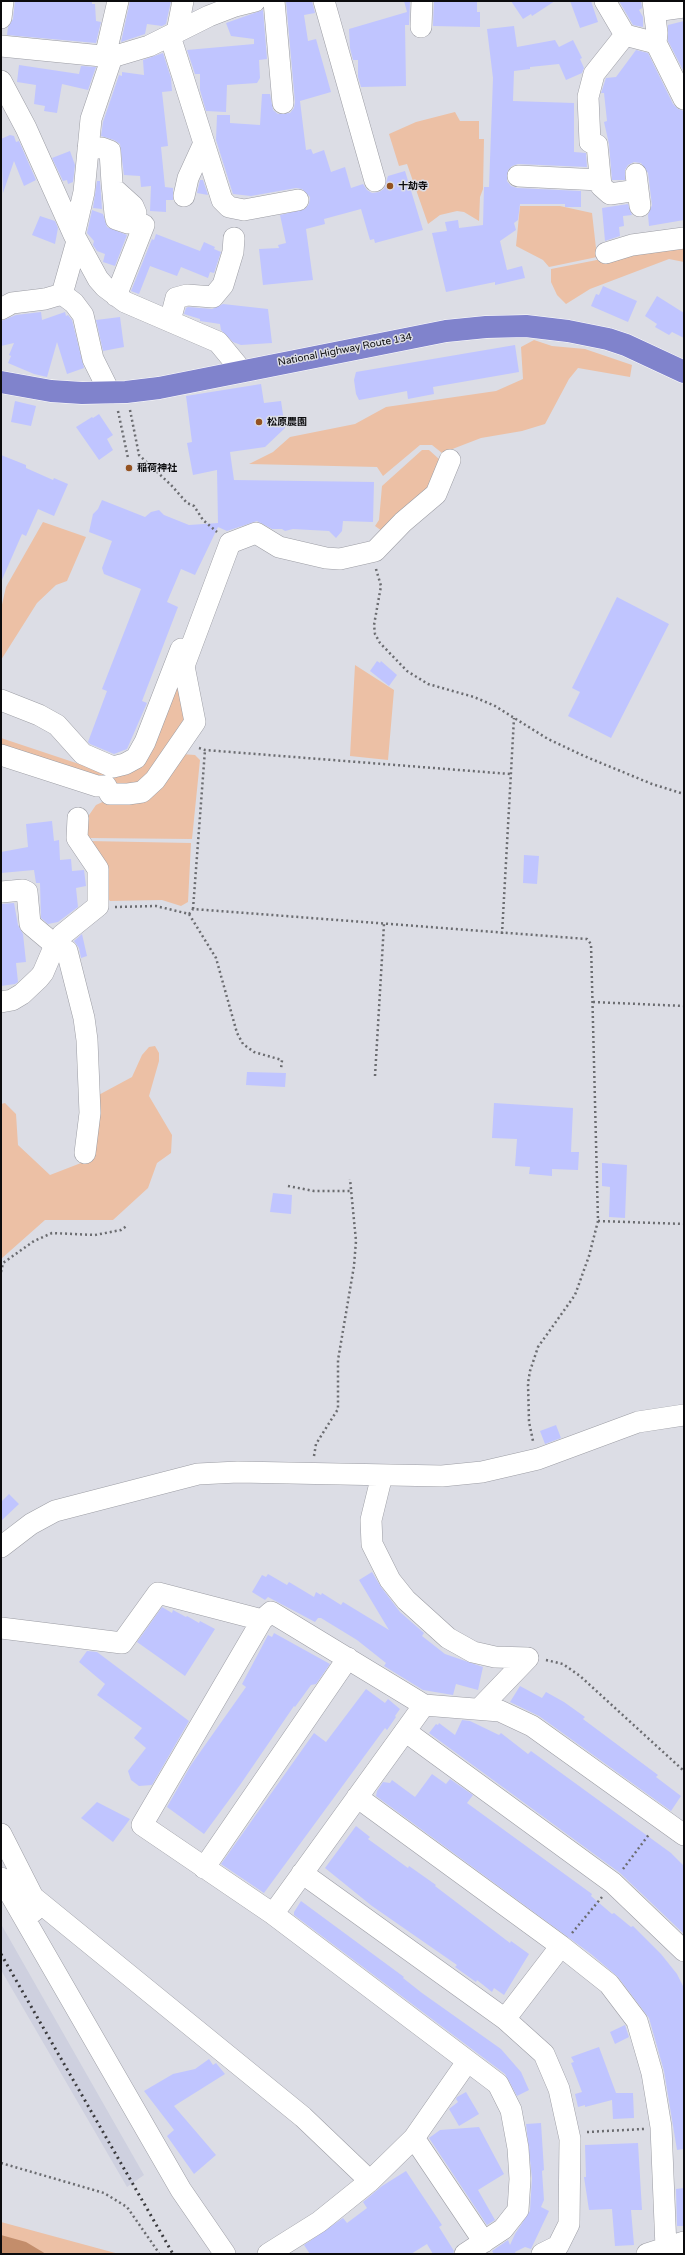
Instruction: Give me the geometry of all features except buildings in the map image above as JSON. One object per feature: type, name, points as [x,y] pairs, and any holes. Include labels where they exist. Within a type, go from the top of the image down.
[{"type":"highway","name":"National Highway Route 134","points":[[1,382],[51,391],[112,393],[159,388],[446,331],[486,327],[526,326],[568,331],[608,339],[684,372]]},
{"type":"street","points":[[1,18],[3,1]]},
{"type":"street","points":[[62,294],[84,192],[88,148],[96,103],[108,57],[118,1]]},
{"type":"street","points":[[182,1],[174,34],[204,143],[214,167],[220,195],[229,207],[251,210],[298,200]]},
{"type":"street","points":[[1,46],[108,57],[149,46],[228,8],[255,1]]},
{"type":"street","points":[[274,1],[277,92]]},
{"type":"street","points":[[324,1],[374,181]]},
{"type":"street","points":[[421,27],[422,1]]},
{"type":"street","points":[[605,1],[624,36],[656,43]]},
{"type":"street","points":[[684,7],[654,6],[656,43],[684,99]]},
{"type":"street","points":[[624,36],[594,74],[588,98],[590,142],[597,145],[601,186],[610,194],[638,190]]},
{"type":"street","points":[[4,97],[90,269],[105,287],[125,302],[218,342],[242,371]]},
{"type":"street","points":[[184,196],[188,178],[204,143]]},
{"type":"street","points":[[88,148],[102,148],[110,151],[113,188]]},
{"type":"street","points":[[517,177],[600,180]]},
{"type":"street","points":[[116,296],[144,224]]},
{"type":"street","points":[[170,321],[176,298],[187,295],[213,297],[223,285],[232,252],[234,238]]},
{"type":"street","points":[[606,253],[632,245],[684,238]]},
{"type":"street","points":[[1,309],[12,303],[45,299],[62,294]]},
{"type":"street","points":[[62,294],[74,303],[83,315],[92,359],[112,393]]},
{"type":"street","points":[[1,755],[97,786],[106,786],[110,794],[142,792],[155,780],[183,742],[195,722],[184,666],[230,543],[256,533],[279,547],[326,558],[340,558],[374,551],[403,522],[436,494],[450,460]]},
{"type":"street","points":[[1,700],[40,715],[57,725],[83,754],[113,767],[125,764],[136,758],[145,742],[184,643],[208,601]]},
{"type":"street","points":[[1,1002],[12,1000],[22,994],[40,978],[55,945],[62,935],[98,906],[98,869],[77,838],[78,818]]},
{"type":"street","points":[[1,892],[23,890],[27,892],[30,924],[55,945],[67,951],[84,1018],[87,1040],[90,1113],[85,1153]]},
{"type":"street","points":[[1,1548],[31,1524],[55,1511],[186,1477],[230,1472],[442,1476],[482,1472],[538,1459],[638,1422],[684,1415]]},
{"type":"street","points":[[382,1475],[371,1520],[372,1544],[390,1580],[406,1600],[448,1638],[473,1652],[494,1657],[528,1658]]},
{"type":"street","points":[[1,1628],[122,1644],[158,1593],[262,1620]]},
{"type":"street","points":[[465,2254],[503,2229],[518,2210],[520,2179],[518,2148],[511,2110],[498,2084],[466,2062],[273,1914],[142,1825],[262,1620],[271,1612],[424,1705],[500,1711],[532,1726],[684,1835]]},
{"type":"street","points":[[204,1868],[348,1658]]},
{"type":"street","points":[[479,1709],[528,1658]]},
{"type":"street","points":[[273,1914],[424,1705]]},
{"type":"street","points":[[405,1731],[613,1884],[684,1951]]},
{"type":"street","points":[[357,1797],[561,1946],[609,1984],[637,2021],[652,2073],[662,2128],[666,2248]]},
{"type":"street","points":[[1,1834],[32,1897],[36,1940]]},
{"type":"street","points":[[302,1873],[505,2019],[544,2054],[559,2089],[568,2134],[569,2224],[558,2246],[542,2254]]},
{"type":"street","points":[[1,1878],[181,2190],[225,2254]]},
{"type":"street","points":[[32,1897],[303,2117],[370,2181]]},
{"type":"street","points":[[505,2019],[561,1946]]},
{"type":"street","points":[[268,2254],[319,2222],[370,2181],[414,2138],[466,2062]]},
{"type":"street","points":[[414,2138],[484,2242]]},
{"type":"path","points":[[112,393],[128,458]]},
{"type":"path","points":[[133,428],[139,455],[172,485],[187,504],[194,506],[203,520]]},
{"type":"path","points":[[374,551],[375,563],[381,586],[374,625],[376,634],[380,643],[407,671],[428,684],[474,697],[495,706],[548,739],[584,756],[652,784],[684,794]]},
{"type":"path","points":[[502,934],[514,718]]},
{"type":"path","points":[[183,742],[205,750],[510,774]]},
{"type":"path","points":[[189,914],[193,909],[205,750]]},
{"type":"path","points":[[98,906],[156,906],[189,914],[216,958],[237,1033],[243,1044],[254,1052],[282,1060],[281,1069]]},
{"type":"path","points":[[193,909],[502,934],[588,939],[592,944],[598,1221],[589,1256],[575,1295],[538,1347],[530,1371],[528,1383],[529,1422],[538,1459]]},
{"type":"path","points":[[375,1076],[384,924]]},
{"type":"path","points":[[593,1002],[684,1006]]},
{"type":"path","points":[[314,1473],[316,1444],[338,1409],[338,1360],[355,1248],[355,1219],[350,1179]]},
{"type":"path","points":[[288,1186],[314,1191],[351,1191]]},
{"type":"path","points":[[598,1221],[684,1224]]},
{"type":"path","points":[[1,1272],[3,1263],[34,1241],[52,1233],[95,1235],[121,1230],[128,1225]]},
{"type":"path","points":[[528,1658],[543,1659],[563,1664],[580,1676],[684,1771]]},
{"type":"path","points":[[568,2134],[662,2128]]},
{"type":"path","points":[[1,2163],[104,2193],[127,2207],[159,2253]]},
{"type":"shaded area","points":[[455,112],[460,121],[479,121],[479,139],[484,139],[483,189],[480,197],[479,221],[464,212],[457,211],[440,215],[428,224],[407,164],[399,166],[389,134],[416,122]]},
{"type":"shaded area","points":[[520,206],[560,206],[592,213],[597,257],[549,267],[543,260],[516,246]]},
{"type":"shaded area","points":[[684,235],[684,262],[669,259],[590,289],[566,304],[557,295],[551,282],[551,269],[607,258]]},
{"type":"shaded area","points":[[534,340],[552,346],[585,349],[632,365],[630,377],[578,368],[569,379],[545,424],[522,431],[481,438],[442,453],[432,445],[420,445],[383,476],[377,467],[249,464],[273,452],[290,437],[355,424],[386,407],[496,391],[523,379],[521,347]]},
{"type":"shaded area","points":[[422,450],[429,450],[439,459],[428,489],[382,531],[375,526],[379,520],[382,486]]},
{"type":"shaded area","points":[[43,522],[86,537],[67,581],[56,585],[37,603],[1,660],[1,609],[6,587]]},
{"type":"shaded area","points":[[355,665],[394,690],[388,760],[350,756]]},
{"type":"shaded area","points":[[179,667],[190,721],[137,790],[1,753],[1,738],[88,767],[130,771]]},
{"type":"shaded area","points":[[181,754],[195,755],[200,760],[192,839],[88,838],[87,818],[96,805],[109,799],[125,799]]},
{"type":"shaded area","points":[[88,841],[191,843],[188,902],[181,906],[162,900],[110,901],[104,893]]},
{"type":"shaded area","points":[[155,1046],[159,1053],[159,1061],[149,1096],[172,1135],[171,1153],[157,1163],[148,1188],[113,1220],[45,1220],[1,1259],[1,1104],[5,1103],[16,1114],[18,1145],[50,1175],[81,1163],[90,1154],[93,1098],[132,1077],[142,1055],[149,1047]]},
{"type":"shaded area","points":[[1,1924],[144,2175],[127,2187],[1,1970]]},
{"type":"shaded area","points":[[1,2222],[119,2254],[1,2254]]},
{"type":"shaded area","points":[[1,2235],[26,2242],[46,2254],[1,2254]]},
{"type":"railway","points":[[1,1954],[173,2254]]},
{"type":"place","name":"十劫寺","points":[[390,186]]},
{"type":"place","name":"松原農園","points":[[259,422]]},
{"type":"place","name":"稲荷神社","points":[[129,468]]}]
